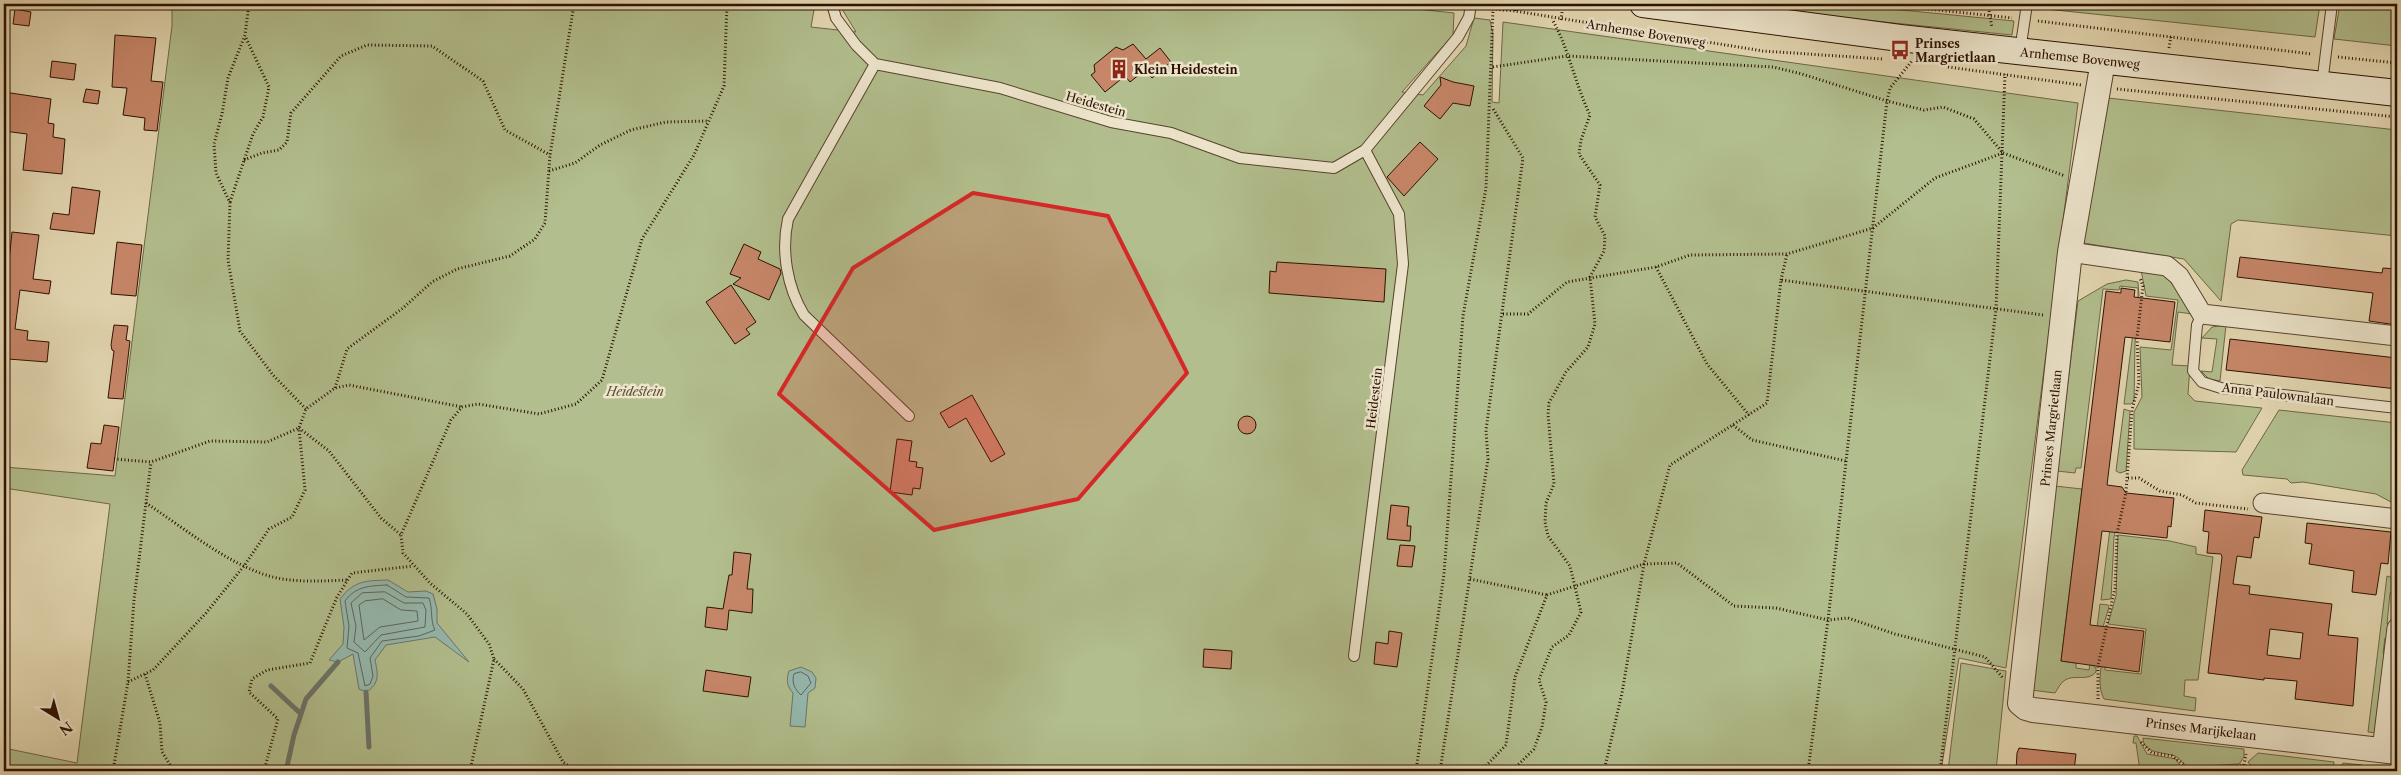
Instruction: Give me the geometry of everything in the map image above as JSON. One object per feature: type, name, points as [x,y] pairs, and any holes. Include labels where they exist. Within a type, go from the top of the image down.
[{"type":"main road","name":"Arnhemse Bovenweg","points":[[1643,4],[1786,24],[2397,93]]},
{"type":"street","name":"Prinses Margrietlaan","points":[[2021,702],[2070,252],[2103,61]]},
{"type":"street","points":[[2070,252],[2166,266],[2179,276],[2202,314],[2397,336]]},
{"type":"street","points":[[2263,503],[2397,519]]},
{"type":"street","name":"Prinses Marijkelaan","points":[[2021,702],[2033,710],[2389,751],[2397,628]]},
{"type":"lane","points":[[832,4],[836,18],[856,45],[875,64],[788,219],[784,238],[784,253],[796,300],[804,315],[909,416]]},
{"type":"lane","points":[[2020,51],[2028,4]]},
{"type":"lane","points":[[2322,84],[2324,55],[2332,4]]},
{"type":"lane","name":"Heidestein","points":[[875,64],[1000,88],[1111,122],[1171,133],[1240,158],[1334,168],[1365,150],[1458,37],[1465,25],[1471,5]]},
{"type":"lane","name":"Heidestein","points":[[1354,656],[1403,264],[1399,214],[1365,150]]},
{"type":"lane","name":"Anna Paulownalaan","points":[[2202,314],[2197,325],[2193,371],[2202,382],[2221,388],[2397,408]]},
{"type":"path","points":[[230,203],[216,173],[214,144],[222,114],[228,78],[245,35],[249,4]]},
{"type":"path","points":[[334,388],[347,349],[403,308],[432,282],[457,269],[510,256],[536,239],[545,223],[550,156],[574,4]]},
{"type":"path","points":[[128,682],[153,670],[206,613],[244,566],[269,529],[292,518],[305,490],[299,428],[306,409],[334,388],[349,385],[462,407],[478,404],[539,414],[576,404],[602,380],[642,239],[694,154],[724,86],[727,4]]},
{"type":"path","points":[[1515,11],[1516,4]]},
{"type":"path","points":[[1561,20],[1563,4]]},
{"type":"path","points":[[1883,4],[2397,63]]},
{"type":"path","name":"Arnhemse Bovenweg","points":[[1471,5],[1763,51]]},
{"type":"path","points":[[1416,771],[1444,574],[1463,316],[1486,188],[1493,9]]},
{"type":"path","points":[[1516,771],[1518,765],[1534,749],[1542,727],[1546,702],[1539,680],[1552,647],[1569,635],[1581,612],[1570,566],[1548,536],[1545,522],[1546,503],[1554,484],[1548,414],[1549,403],[1566,372],[1588,347],[1595,324],[1590,277],[1604,251],[1605,236],[1595,217],[1600,185],[1579,154],[1581,140],[1590,115],[1577,88],[1552,19]]},
{"type":"path","points":[[245,35],[269,86],[262,117],[244,160],[230,203],[228,260],[240,331],[273,375],[306,409]]},
{"type":"path","points":[[244,160],[262,153],[279,150],[287,142],[291,114],[341,56],[367,45],[432,46],[483,81],[505,130],[550,156]]},
{"type":"path","points":[[1493,67],[1567,56],[1773,67],[1802,74],[1887,101],[1924,110],[1943,108],[1974,118],[2003,153],[2082,182]]},
{"type":"path","points":[[1808,771],[1867,290],[1887,101],[1890,88],[1912,61]]},
{"type":"path","points":[[1940,771],[1996,309],[2006,76]]},
{"type":"path","points":[[1440,771],[1488,460],[1486,430],[1523,158],[1492,107]]},
{"type":"path","points":[[549,171],[574,163],[600,146],[631,130],[666,122],[708,121]]},
{"type":"path","points":[[1502,314],[1528,314],[1567,282],[1656,267],[1690,255],[1787,254],[1873,228],[1935,178],[2003,153]]},
{"type":"path","points":[[1604,771],[1622,693],[1644,564],[1670,465],[1767,403],[1781,280],[1787,254]]},
{"type":"path","points":[[2098,717],[2098,666],[2115,588],[2117,534],[2128,478],[2132,410],[2138,383],[2137,338],[2143,286],[2138,270],[2140,262]]},
{"type":"path","points":[[1656,267],[1707,364],[1749,415]]},
{"type":"path","points":[[1781,280],[2063,317]]},
{"type":"path","points":[[462,407],[451,420],[401,535],[403,553],[413,566],[467,614],[490,644],[494,659],[470,771]]},
{"type":"path","points":[[1733,425],[1752,440],[1846,461]]},
{"type":"path","points":[[299,428],[329,451],[381,518],[401,535]]},
{"type":"path","points":[[114,459],[151,462],[210,440],[267,442],[299,428]]},
{"type":"path","points":[[113,771],[128,682],[134,600],[151,462]]},
{"type":"path","points":[[2128,478],[2140,478],[2160,492],[2182,495],[2196,503],[2251,510],[2253,501],[2263,503]]},
{"type":"path","points":[[146,503],[244,566],[271,576],[315,581],[347,580]]},
{"type":"path","points":[[1470,579],[1547,595],[1644,564],[1676,564],[1734,606],[1776,608],[1828,620],[1848,618],[1895,634],[1985,657],[2005,680],[2011,695],[2021,702]]},
{"type":"path","points":[[264,771],[278,719],[249,692],[252,679],[267,670],[310,663],[337,598],[352,573],[413,566]]},
{"type":"path","points":[[1481,771],[1506,746],[1515,678],[1547,595]]},
{"type":"path","points":[[494,659],[523,689],[563,762],[576,771]]},
{"type":"path","points":[[145,674],[160,723],[162,752],[174,771]]},
{"type":"path","points":[[2139,735],[2147,750],[2178,759],[2186,768],[2202,769],[2243,765],[2252,771]]},
{"type":"highlighted area","points":[[973,193],[1108,216],[1187,373],[1078,499],[934,530],[779,394],[853,268]]},
{"type":"green space","name":"Heidestein","points":[[172,4],[815,4],[811,27],[856,32],[841,4],[1370,4],[1454,13],[1453,35],[1402,92],[1423,95],[1466,46],[1474,18],[1490,20],[1493,34],[1492,102],[1499,103],[1503,22],[2078,103],[2006,668],[1959,658],[1941,771],[4,771],[4,748],[77,763],[110,504],[4,488],[4,467],[115,476],[172,26]]},
{"type":"green space","points":[[1707,4],[1840,4],[2014,21],[2012,35]]},
{"type":"green space","points":[[2037,4],[2320,4],[2315,37],[2036,8]]},
{"type":"green space","points":[[2340,4],[2397,4],[2397,46],[2334,39]]},
{"type":"green space","points":[[2108,98],[2397,130],[2397,236],[2238,220],[2231,224],[2221,301],[2184,259],[2083,243]]},
{"type":"green space","points":[[2141,270],[2167,276],[2192,314],[2178,312],[2172,365],[2190,366],[2188,394],[2195,401],[2262,408],[2236,452],[2134,449],[2134,412],[2142,397],[2140,347],[2171,350],[2178,300],[2146,296]]},
{"type":"green space","points":[[2126,280],[2138,282],[2139,296],[2138,297],[2138,288],[2120,286],[2119,290],[2103,289],[2081,468],[2076,468],[2075,473],[2057,471],[2078,301],[2107,284]]},
{"type":"green space","points":[[2137,301],[2140,304],[2135,342],[2134,401],[2131,404],[2124,404]]},
{"type":"green space","points":[[2226,325],[2220,381],[2209,379],[2201,371],[2212,372],[2217,339],[2202,338],[2212,327]]},
{"type":"green space","points":[[2124,409],[2130,411],[2126,471],[2120,473],[2116,471]]},
{"type":"green space","points":[[2279,410],[2397,423],[2397,502],[2393,503],[2376,494],[2303,482],[2291,483],[2287,479],[2243,475],[2242,470]]},
{"type":"green space","points":[[2055,486],[2082,489],[2061,661],[2076,663],[2076,668],[2089,670],[2090,663],[2096,668],[2096,672],[2089,677],[2065,680],[2060,684],[2055,693],[2031,690]]},
{"type":"green space","points":[[2114,497],[2119,516],[2114,537],[2111,599],[2101,600]]},
{"type":"green space","points":[[2118,535],[2170,541],[2196,547],[2196,554],[2213,557],[2198,680],[2185,680],[2184,696],[2196,698],[2195,711],[2104,699],[2102,695],[2100,680],[2102,661],[2105,662],[2105,670],[2141,674],[2146,629],[2108,624],[2116,596]]},
{"type":"green space","points":[[2387,576],[2397,579],[2396,593],[2390,593],[2387,624],[2392,625],[2390,638],[2385,638],[2383,653],[2388,654],[2378,733],[2368,732]]},
{"type":"green space","points":[[2100,604],[2108,605],[2109,607],[2093,660]]},
{"type":"green space","points":[[1961,663],[2006,671],[1996,771],[1948,771]]},
{"type":"green space","points":[[2134,736],[2137,736],[2147,754],[2176,759],[2182,769],[2154,766],[2153,771],[2140,771],[2136,743],[2133,743]]},
{"type":"green space","points":[[2143,738],[2244,749],[2244,757],[2239,764],[2187,767],[2175,756],[2150,750],[2144,743]]},
{"type":"green space","points":[[2258,753],[2334,762],[2333,771],[2255,771],[2248,762]]},
{"type":"green space","points":[[2343,763],[2362,765],[2361,771],[2338,771]]},
{"type":"green space","points":[[2243,767],[2249,771],[2204,771]]},
{"type":"water","points":[[388,580],[408,592],[426,591],[433,594],[437,609],[437,623],[469,662],[435,637],[386,645],[375,660],[376,682],[366,692],[359,689],[353,654],[338,662],[329,660],[343,644],[344,627],[340,599],[351,588],[361,583]]},
{"type":"water","points":[[801,667],[812,672],[816,678],[815,688],[808,693],[805,727],[790,726],[793,693],[787,681],[789,671]]},
{"type":"building","points":[[15,9],[31,12],[29,26],[13,24]]},
{"type":"building","points":[[115,35],[156,38],[151,81],[163,82],[157,131],[144,130],[145,118],[123,115],[127,88],[112,87]]},
{"type":"building","name":"Klein Heidestein","points":[[1133,44],[1146,59],[1160,48],[1171,62],[1152,78],[1145,70],[1130,82],[1125,76],[1105,92],[1091,75],[1095,72],[1094,65],[1116,47],[1123,50]]},
{"type":"building","points":[[52,61],[76,64],[74,80],[50,77]]},
{"type":"building","points":[[1440,77],[1453,82],[1474,86],[1470,106],[1453,103],[1440,119],[1424,106],[1441,85]]},
{"type":"building","points":[[86,89],[100,91],[98,104],[83,102]]},
{"type":"building","points":[[4,92],[51,99],[48,123],[54,124],[53,137],[65,139],[62,174],[23,170],[27,134],[4,131]]},
{"type":"building","points":[[1420,142],[1438,159],[1404,196],[1387,177]]},
{"type":"building","points":[[72,187],[100,191],[94,234],[50,229],[53,213],[69,215]]},
{"type":"building","points":[[12,232],[39,235],[33,279],[51,281],[49,294],[20,290],[15,329],[28,331],[27,340],[49,342],[47,362],[8,359],[9,352],[4,352],[4,260],[9,261]]},
{"type":"building","points":[[117,242],[142,245],[136,296],[111,294]]},
{"type":"building","points":[[744,244],[761,252],[758,259],[780,269],[781,273],[769,300],[733,284],[741,278],[730,274]]},
{"type":"building","points":[[2240,257],[2382,273],[2383,268],[2397,269],[2397,325],[2369,321],[2373,293],[2237,277]]},
{"type":"building","points":[[1277,262],[1386,269],[1384,302],[1269,293],[1270,271],[1276,272]]},
{"type":"building","points":[[731,285],[756,322],[746,329],[750,334],[735,344],[706,302]]},
{"type":"building","points":[[2121,288],[2135,290],[2134,297],[2175,302],[2170,342],[2125,337],[2107,485],[2122,487],[2126,493],[2174,498],[2171,527],[2168,526],[2167,538],[2102,531],[2090,625],[2144,631],[2139,672],[2061,661],[2106,291],[2121,293]]},
{"type":"building","points":[[114,325],[128,326],[126,340],[130,341],[123,399],[108,398],[114,351],[111,345]]},
{"type":"building","points":[[2230,339],[2397,358],[2397,389],[2226,370]]},
{"type":"building","points":[[972,395],[1005,454],[991,462],[966,418],[949,428],[940,413]]},
{"type":"building","points":[[1247,416],[1253,419],[1256,425],[1253,431],[1247,434],[1241,431],[1238,425],[1241,419]]},
{"type":"building","points":[[104,425],[119,427],[113,471],[87,468],[91,443],[101,444]]},
{"type":"building","points":[[897,439],[912,441],[909,461],[917,462],[916,467],[923,468],[920,489],[913,488],[912,495],[890,492]]},
{"type":"building","points":[[1391,505],[1409,507],[1407,526],[1411,526],[1410,541],[1387,539]]},
{"type":"building","points":[[2205,510],[2262,517],[2259,538],[2254,537],[2251,558],[2237,556],[2233,584],[2250,586],[2249,594],[2332,604],[2328,635],[2358,638],[2353,706],[2295,699],[2297,681],[2264,678],[2264,680],[2208,673],[2222,557],[2221,554],[2207,553],[2209,532],[2203,531]],"holes":[[[2270,629],[2303,633],[2300,659],[2267,655]]]},
{"type":"building","points":[[2307,523],[2391,532],[2388,564],[2381,563],[2376,595],[2352,592],[2354,571],[2309,564],[2312,544],[2305,543]]},
{"type":"building","points":[[1400,545],[1415,546],[1412,567],[1397,566]]},
{"type":"building","points":[[734,552],[751,554],[747,589],[753,589],[752,613],[729,610],[727,630],[705,627],[707,607],[723,609],[729,575],[732,575]]},
{"type":"building","points":[[1389,631],[1402,633],[1397,667],[1374,664],[1376,642],[1388,644]]},
{"type":"building","points":[[1204,649],[1232,651],[1231,669],[1203,667]]},
{"type":"building","points":[[706,670],[751,677],[748,697],[703,691]]},
{"type":"building","points":[[2019,748],[2076,754],[2074,771],[2016,771]]},
{"type":"waterway","points":[[286,771],[294,735],[306,699],[338,662]]},
{"type":"waterway","points":[[271,686],[301,714]]},
{"type":"waterway","points":[[366,692],[369,747]]},
{"type":"place","name":"Prinses Margrietlaan","points":[[1900,50]]},
{"type":"place","name":"Klein Heidestein","points":[[1119,69]]}]
